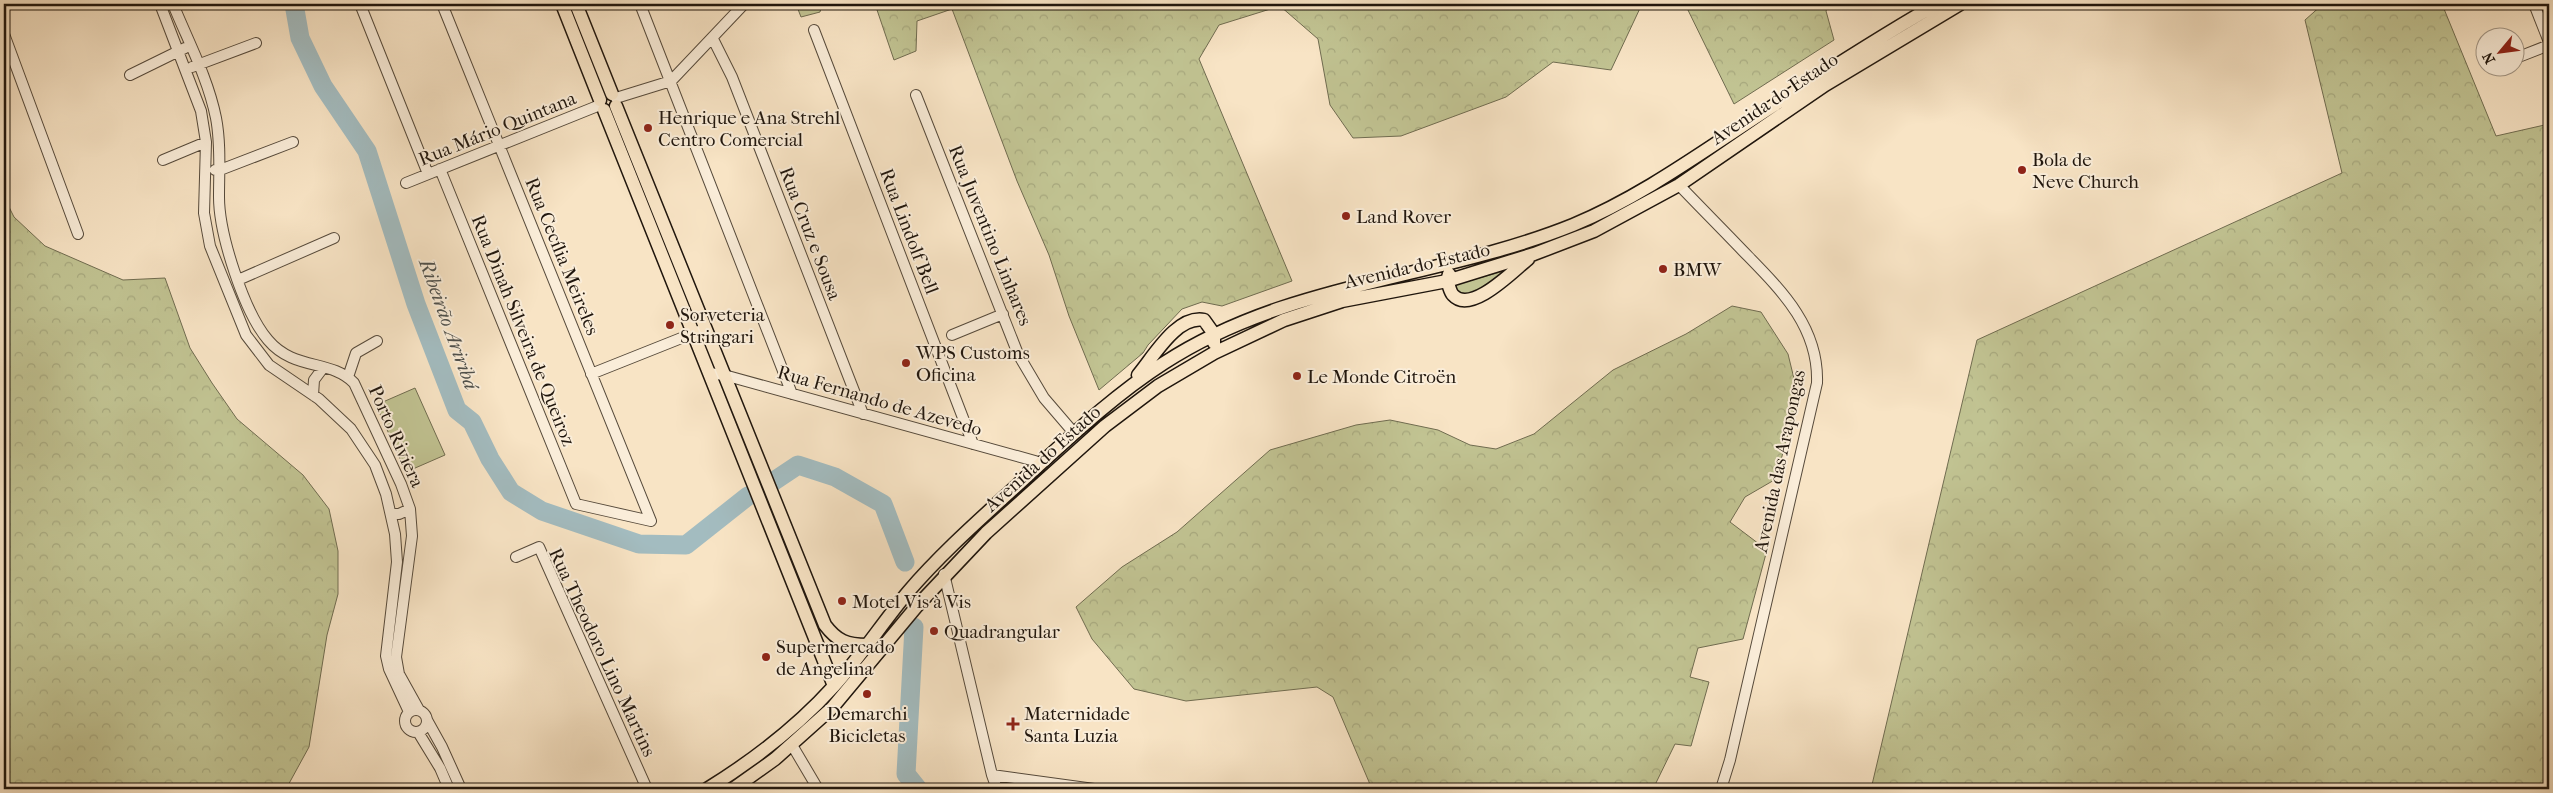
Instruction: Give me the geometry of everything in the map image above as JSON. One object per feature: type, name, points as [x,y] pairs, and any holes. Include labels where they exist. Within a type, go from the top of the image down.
[{"type":"main road","points":[[562,4],[608,102],[705,328],[824,624],[842,642],[867,645]]},
{"type":"main road","points":[[576,4],[608,102],[693,333],[834,686]]},
{"type":"main road","name":"Avenida do Estado","points":[[707,789],[792,729],[834,686],[908,592],[949,548],[1074,433],[1128,387],[1189,347],[1214,334],[1283,306],[1321,294],[1453,262],[1573,225],[1642,191],[1841,61],[1937,4]]},
{"type":"main road","name":"Avenida do Estado","points":[[733,789],[792,745],[848,691],[916,606],[944,574],[986,533],[1105,426],[1158,386],[1214,352],[1262,329],[1323,306],[1447,281],[1534,254],[1594,231],[1679,185],[1825,85],[1960,4]]},
{"type":"main road","points":[[1453,262],[1447,281],[1453,295],[1461,300],[1471,300],[1492,289],[1534,254]]},
{"type":"main road","points":[[1128,387],[1177,327],[1186,320],[1204,320],[1214,334],[1214,352]]},
{"type":"main road","points":[[777,543],[790,539]]},
{"type":"main road","points":[[812,630],[824,624]]},
{"type":"street","name":"Porto Riviera","points":[[160,4],[201,112],[206,142],[203,199],[210,246],[246,335],[256,351],[269,365],[313,395],[341,418],[363,446],[381,479],[395,534],[397,562],[386,647],[389,669],[414,711]]},
{"type":"street","name":"Porto Riviera","points":[[172,4],[198,64],[216,119],[220,170],[219,198],[224,238],[238,280],[257,324],[268,341],[292,359],[348,377],[358,388],[401,484],[410,509],[412,536],[396,657],[399,674],[414,711]]},
{"type":"street","points":[[360,4],[428,174]]},
{"type":"street","name":"Rua Cecília Meireles","points":[[442,4],[651,522]]},
{"type":"street","points":[[640,4],[792,394]]},
{"type":"street","name":"Rua Mário Quintana","points":[[406,183],[608,102],[671,80],[713,39],[744,4]]},
{"type":"street","points":[[2526,54],[2549,44],[2534,4]]},
{"type":"street","name":"Rua Lindolf Bell","points":[[814,30],[974,444]]},
{"type":"street","points":[[4,34],[78,234]]},
{"type":"street","name":"Rua Cruz e Sousa","points":[[713,39],[732,77],[863,414]]},
{"type":"street","points":[[186,70],[256,43]]},
{"type":"street","points":[[130,75],[190,46]]},
{"type":"street","name":"Rua Juventino Linhares","points":[[916,95],[1018,354],[1044,398],[1074,433]]},
{"type":"street","points":[[163,160],[206,142]]},
{"type":"street","points":[[205,170],[220,170],[293,142]]},
{"type":"street","name":"Rua Dinah Silveira de Queiroz","points":[[440,170],[576,504],[651,522]]},
{"type":"street","name":"Avenida das Arapongas","points":[[1679,185],[1790,302],[1808,333],[1815,352],[1817,368],[1817,383],[1730,760],[1720,789]]},
{"type":"street","points":[[238,280],[334,238]]},
{"type":"street","points":[[952,335],[1003,314]]},
{"type":"street","points":[[591,374],[705,328]]},
{"type":"street","points":[[348,377],[356,353],[377,341]]},
{"type":"street","points":[[313,395],[314,380],[323,368]]},
{"type":"street","name":"Rua Fernando de Azevedo","points":[[709,373],[724,375],[1042,463]]},
{"type":"street","points":[[391,514],[399,514],[410,509]]},
{"type":"street","points":[[395,534],[402,531],[412,536]]},
{"type":"street","name":"Rua Theodoro Lino Martins","points":[[516,557],[539,547],[647,789]]},
{"type":"street","points":[[944,574],[992,775],[997,789]]},
{"type":"street","points":[[414,711],[425,713],[428,720],[459,786],[448,788],[431,752],[418,732],[410,730],[405,718],[414,711]]},
{"type":"street","points":[[418,732],[426,726],[428,720]]},
{"type":"street","points":[[792,745],[818,789]]},
{"type":"street","points":[[992,775],[1094,789]]},
{"type":"green space","points":[[796,4],[822,4],[820,12],[801,17]]},
{"type":"green space","points":[[875,4],[1642,4],[1611,70],[1553,62],[1506,97],[1401,136],[1353,138],[1330,105],[1318,39],[1280,6],[1219,25],[1199,59],[1292,281],[1222,306],[1202,302],[1182,309],[1148,345],[1143,353],[1099,390],[1069,316],[1049,255],[1017,181],[952,9],[917,21],[916,51],[894,60]]},
{"type":"green space","points":[[1685,4],[1829,4],[1826,11],[1834,40],[1734,104]]},
{"type":"green space","points":[[2323,4],[2442,4],[2496,136],[2549,124],[2549,789],[1871,789],[1977,340],[2342,173],[2305,20]]},
{"type":"green space","points":[[4,197],[14,217],[45,246],[123,280],[165,278],[190,348],[237,419],[303,475],[329,509],[338,551],[338,594],[327,635],[309,747],[286,789],[4,789]]},
{"type":"green space","points":[[1504,271],[1485,288],[1470,296],[1458,293],[1454,285]]},
{"type":"green space","points":[[1732,306],[1761,312],[1788,354],[1798,395],[1776,479],[1745,497],[1730,522],[1767,550],[1743,639],[1698,648],[1690,677],[1709,682],[1691,746],[1675,744],[1653,789],[1372,789],[1333,697],[1317,687],[1186,701],[1134,689],[1092,639],[1076,607],[1122,567],[1177,532],[1270,450],[1356,425],[1390,420],[1438,430],[1470,445],[1496,449],[1534,434],[1613,370],[1686,334]]},
{"type":"green space","points":[[415,388],[445,455],[406,472],[376,405]]},
{"type":"waterway","name":"Ribeirão Ariribá","points":[[294,4],[300,38],[323,86],[367,151],[416,304],[457,410],[472,422],[490,459],[511,492],[542,511],[639,544],[686,545],[748,496]]},
{"type":"waterway","name":"Ribeirão Ariribá","points":[[774,481],[798,465],[835,477],[883,504],[905,562]]},
{"type":"waterway","name":"Ribeirão Ariribá","points":[[914,627],[906,774],[918,789]]},
{"type":"place","name":"Henrique e Ana Strehl Centro Comercial","points":[[648,128]]},
{"type":"place","name":"Bola de Neve Church","points":[[2022,170]]},
{"type":"place","name":"Land Rover","points":[[1346,216]]},
{"type":"place","name":"BMW","points":[[1663,269]]},
{"type":"place","name":"Sorveteria Stringari","points":[[670,325]]},
{"type":"place","name":"WPS Customs Oficina","points":[[906,363]]},
{"type":"place","name":"Le Monde Citroën","points":[[1297,376]]},
{"type":"place","name":"Motel Vis à Vis","points":[[842,601]]},
{"type":"place","name":"Quadrangular","points":[[934,631]]},
{"type":"place","name":"Supermercado de Angelina","points":[[766,657]]},
{"type":"place","name":"Demarchi Bicicletas","points":[[867,694]]},
{"type":"place","name":"Maternidade Santa Luzia","points":[[1013,724]]}]
